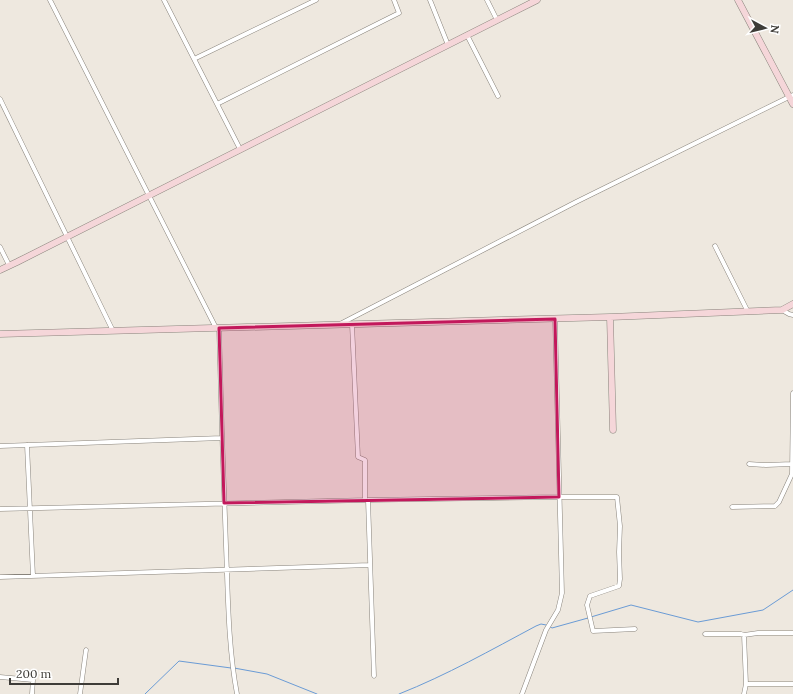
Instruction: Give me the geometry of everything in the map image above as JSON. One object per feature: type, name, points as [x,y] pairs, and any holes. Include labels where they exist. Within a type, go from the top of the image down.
[{"type":"street","points":[[50,0],[217,328],[228,612],[232,663],[237,694]]},
{"type":"street","points":[[164,0],[240,149]]},
{"type":"street","points":[[194,59],[316,0]]},
{"type":"street","points":[[217,104],[399,13],[394,0]]},
{"type":"street","points":[[430,0],[448,45]]},
{"type":"street","points":[[487,0],[497,20]]},
{"type":"street","points":[[0,270],[537,0]]},
{"type":"street","points":[[738,0],[791,96],[793,104]]},
{"type":"street","points":[[467,35],[498,96]]},
{"type":"street","points":[[338,325],[576,202],[791,96]]},
{"type":"street","points":[[0,99],[113,331]]},
{"type":"street","points":[[715,246],[748,312]]},
{"type":"street","points":[[0,247],[9,265]]},
{"type":"street","points":[[0,334],[555,319],[748,312],[782,310],[793,304]]},
{"type":"street","points":[[782,310],[793,315]]},
{"type":"street","points":[[610,317],[613,430]]},
{"type":"street","points":[[522,694],[546,630],[558,610],[562,593],[555,319]]},
{"type":"street","points":[[352,324],[358,457],[365,460],[374,676]]},
{"type":"street","points":[[732,507],[775,506],[779,502],[792,474],[793,393]]},
{"type":"street","points":[[0,446],[222,438]]},
{"type":"street","points":[[26,445],[33,576]]},
{"type":"street","points":[[749,464],[792,464]]},
{"type":"street","points":[[0,509],[559,496],[617,498],[620,526],[619,586],[590,596],[587,605],[593,631],[635,629]]},
{"type":"street","points":[[0,578],[370,565]]},
{"type":"street","points":[[705,634],[744,635],[758,633],[793,633]]},
{"type":"street","points":[[744,635],[746,684],[744,694]]},
{"type":"street","points":[[80,694],[86,650]]},
{"type":"street","points":[[0,677],[33,680],[32,694]]},
{"type":"street","points":[[746,684],[793,684]]},
{"type":"highlighted area","points":[[555,319],[559,497],[224,503],[219,328]]},
{"type":"waterway","points":[[591,617],[631,605],[698,622],[763,610],[793,590]]},
{"type":"waterway","points":[[549,626],[552,628],[588,618]]},
{"type":"waterway","points":[[399,694],[452,670],[536,626],[541,624],[546,625]]},
{"type":"waterway","points":[[145,694],[179,661],[231,668]]},
{"type":"waterway","points":[[234,668],[267,674],[317,694]]}]
